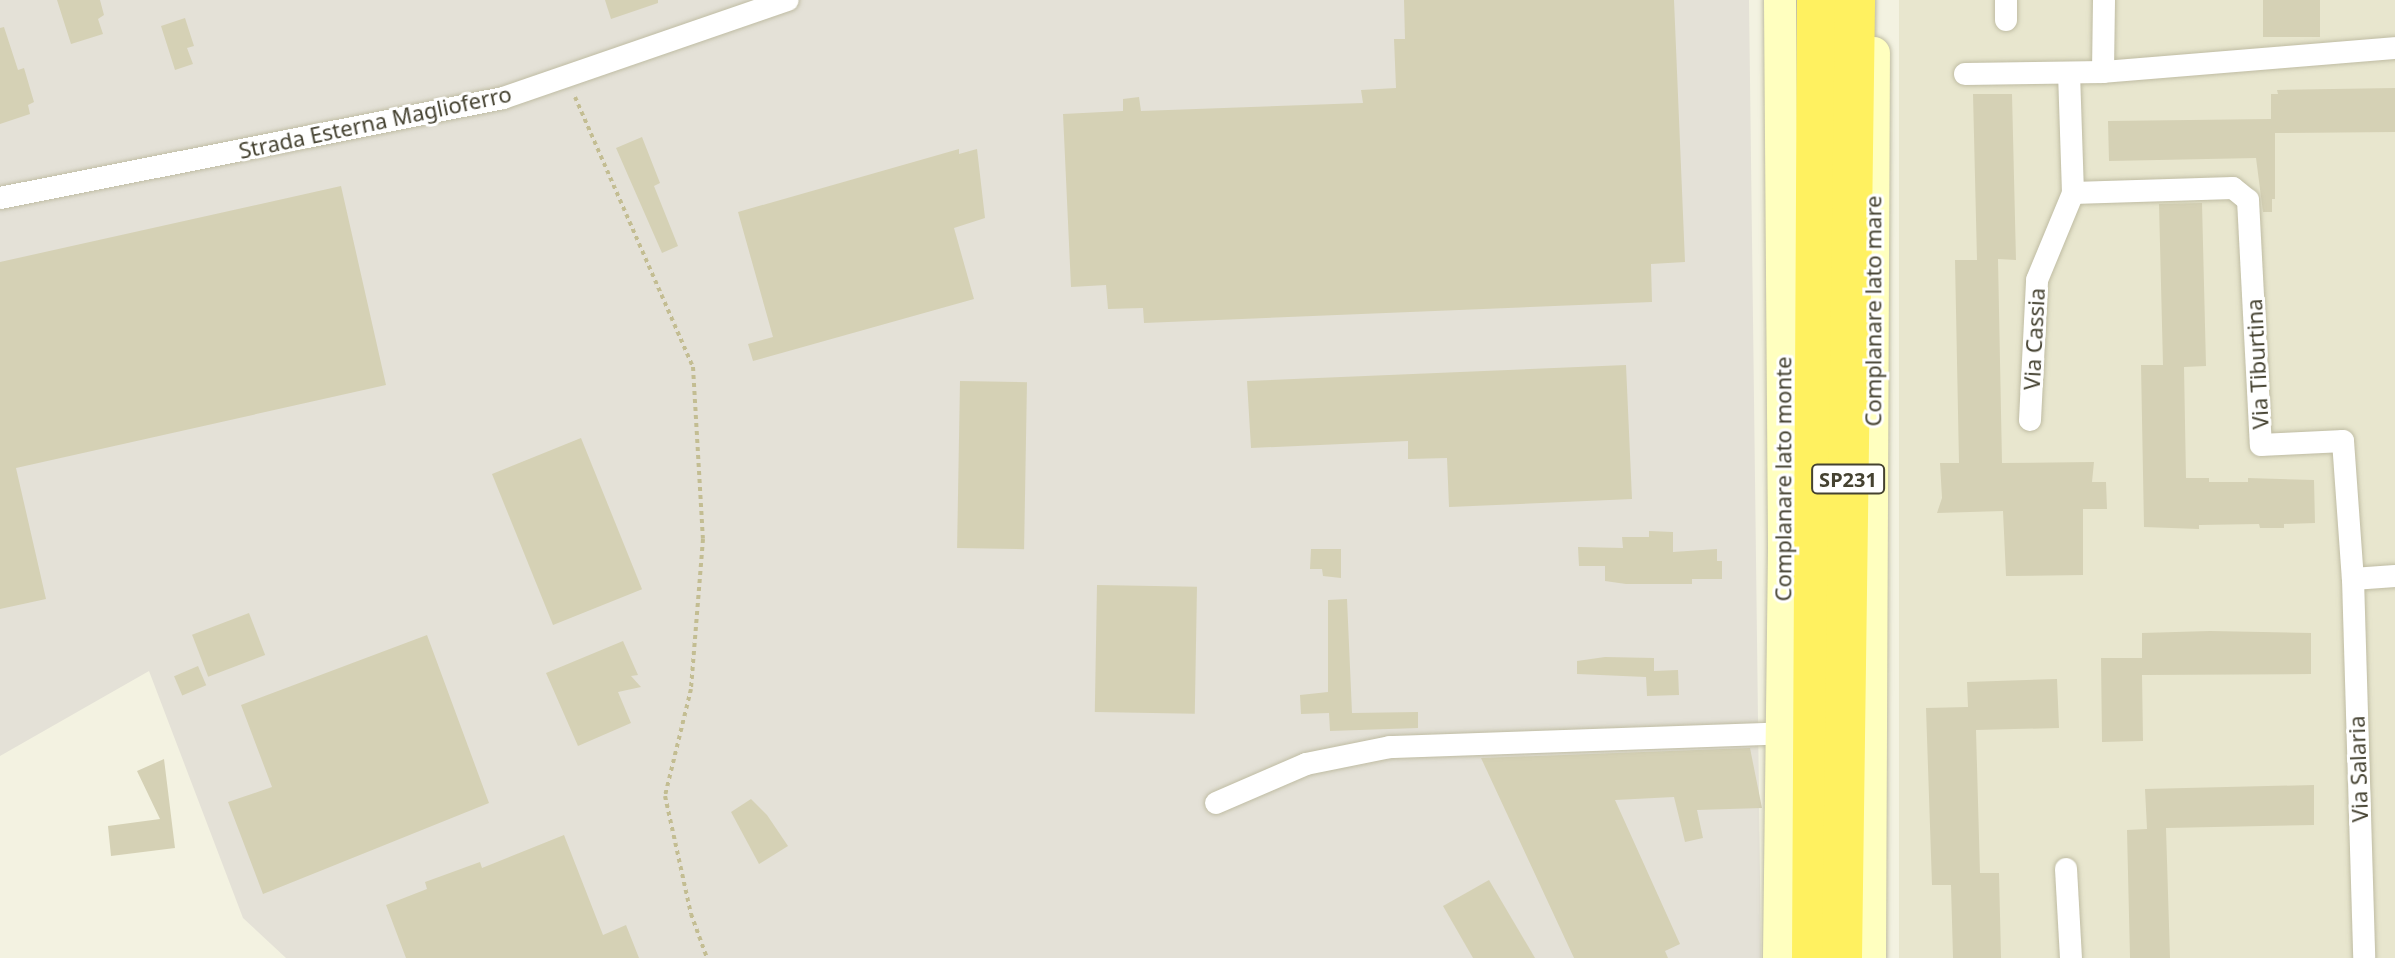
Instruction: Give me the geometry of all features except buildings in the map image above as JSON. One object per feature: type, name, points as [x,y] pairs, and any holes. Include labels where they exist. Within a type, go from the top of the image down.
[{"type":"highway","name":"SP231","points":[[1812,958],[1817,0]]},
{"type":"highway","name":"SP231","points":[[1842,958],[1855,0]]},
{"type":"street","name":"Strada Esterna Maglioferro","points":[[0,198],[503,98],[788,0]]},
{"type":"street","name":"Complanare lato monte","points":[[1779,958],[1782,733],[1780,0]]},
{"type":"street","name":"Complanare lato mare","points":[[1870,958],[1874,0]]},
{"type":"street","points":[[2103,72],[2104,0]]},
{"type":"street","points":[[1965,74],[2103,72],[2395,48]]},
{"type":"street","name":"Via Cassia","points":[[2030,420],[2037,280],[2073,193],[2069,73]]},
{"type":"street","name":"Via Tiburtina","points":[[2073,193],[2233,188],[2248,200],[2261,445],[2343,441],[2353,579]]},
{"type":"street","points":[[2353,579],[2395,576]]},
{"type":"street","name":"Via Salaria","points":[[2353,579],[2364,958]]},
{"type":"street","points":[[1216,803],[1306,764],[1390,747],[1782,733]]},
{"type":"street","points":[[2066,869],[2071,958]]},
{"type":"path","points":[[566,76],[693,367],[703,539],[691,689],[665,796],[691,914],[707,958]]},
{"type":"shaded area","points":[[0,0],[1749,0],[1761,958],[286,958],[243,918],[149,671],[0,756]]},
{"type":"shaded area","points":[[1899,0],[2395,0],[2395,958],[1899,958]]}]
